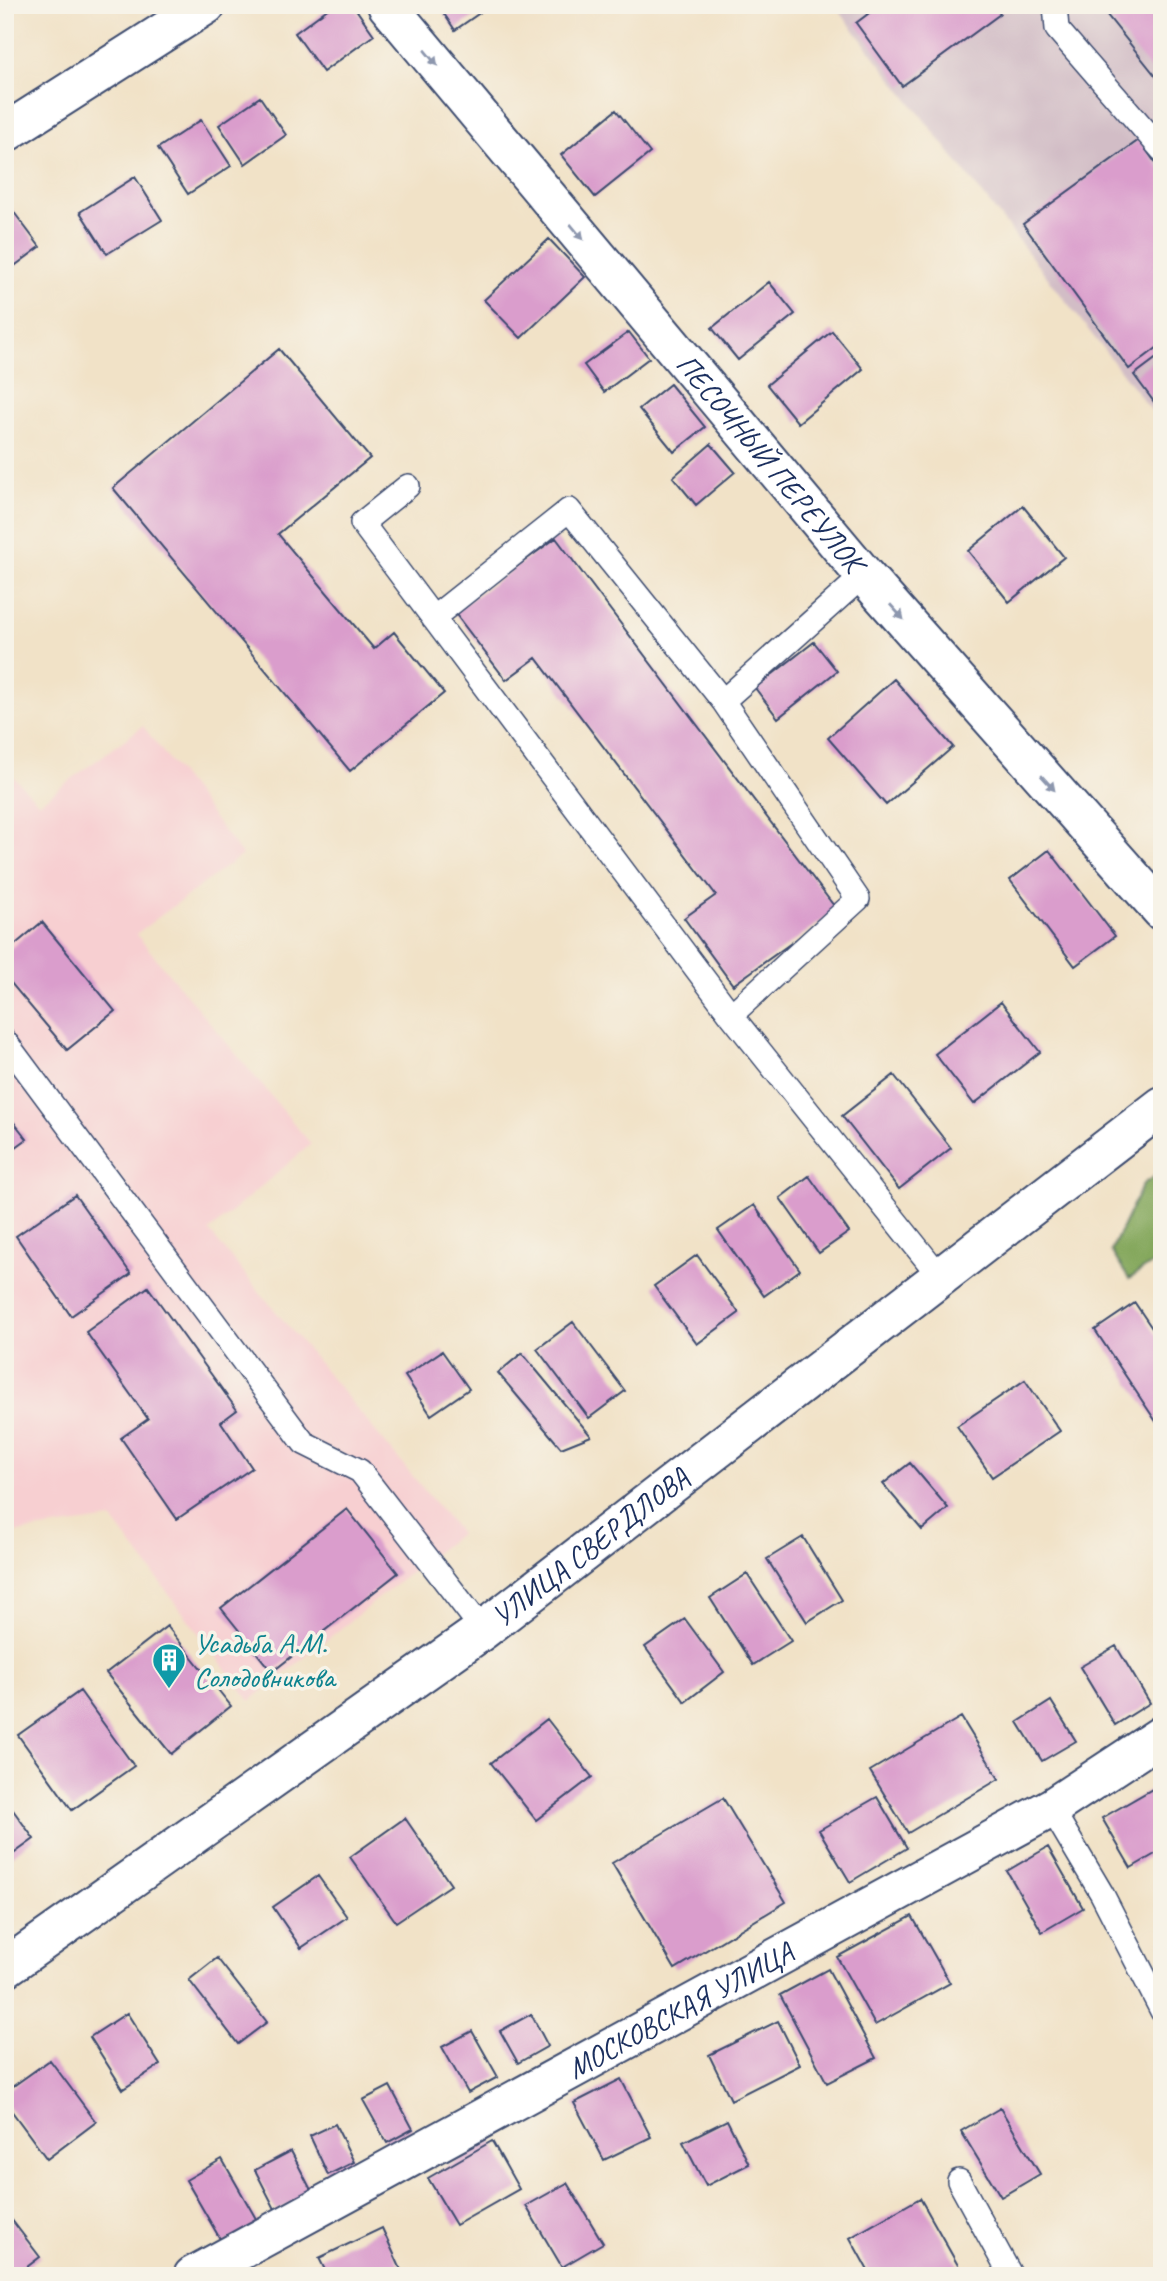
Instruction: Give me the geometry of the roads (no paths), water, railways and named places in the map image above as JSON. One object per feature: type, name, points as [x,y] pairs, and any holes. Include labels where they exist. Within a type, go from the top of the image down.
[{"type":"street","points":[[5,133],[206,5]]},
{"type":"street","name":"ПЕСОЧНЫЙ ПЕРЕУЛОК","points":[[387,5],[864,575],[1162,911]]},
{"type":"street","name":"УЛИЦА СВЕРДЛОВА","points":[[5,1968],[483,1630],[1162,1107]]},
{"type":"street","name":"МОСКОВСКАЯ УЛИЦА","points":[[193,2276],[1051,1808],[1162,1735]]},
{"type":"lane","points":[[1055,5],[1058,29],[1162,150]]},
{"type":"lane","points":[[408,485],[362,523],[731,1015],[942,1279]]},
{"type":"lane","points":[[433,618],[569,510],[723,701],[858,900],[731,1015]]},
{"type":"lane","points":[[723,701],[864,575]]},
{"type":"lane","points":[[5,1041],[304,1443],[360,1471],[483,1630]]},
{"type":"lane","points":[[1051,1808],[1102,1894],[1162,2011]]},
{"type":"lane","points":[[959,2181],[1011,2276]]},
{"type":"place","name":"Усадьба А.М. Солодовникова","points":[[169,1690]]}]
